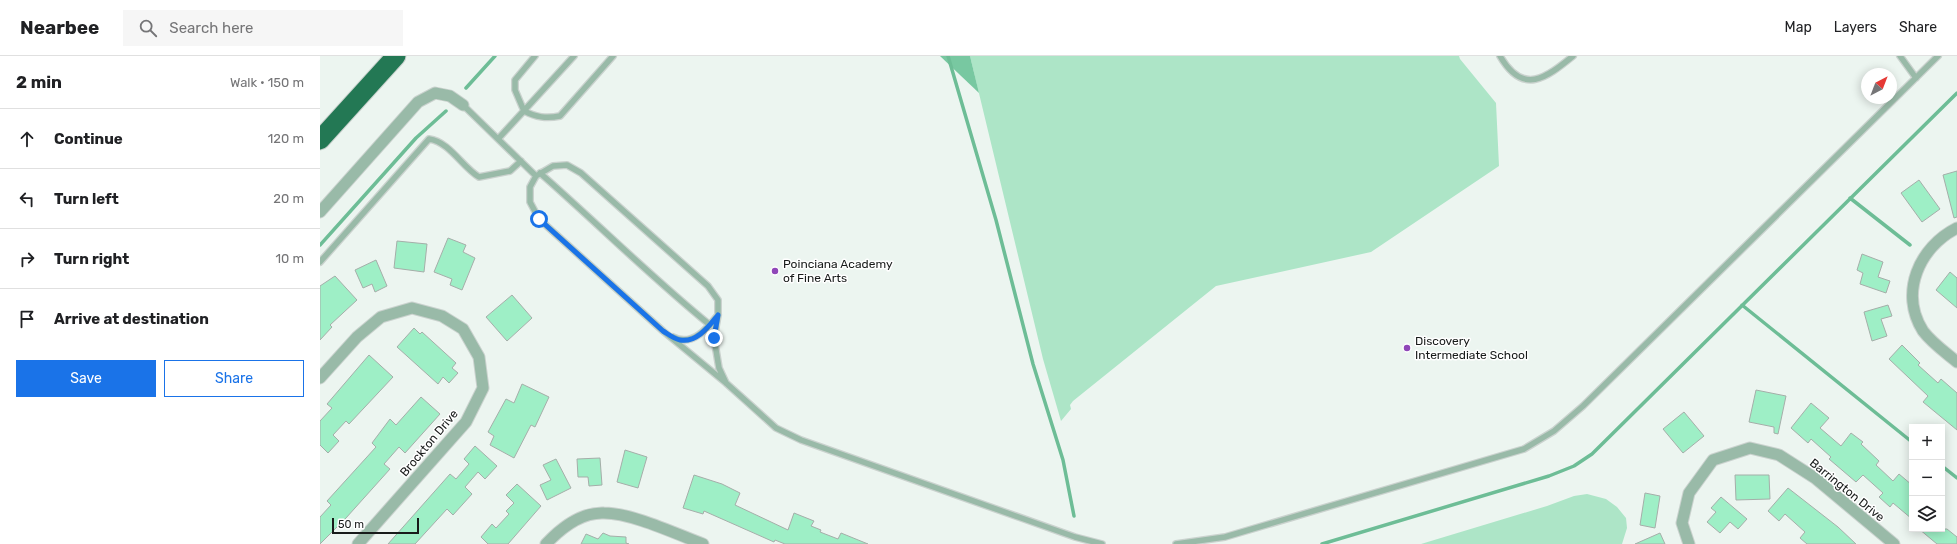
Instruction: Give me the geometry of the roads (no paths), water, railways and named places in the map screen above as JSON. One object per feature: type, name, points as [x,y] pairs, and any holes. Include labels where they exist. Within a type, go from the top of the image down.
[{"type":"highway","points":[[320,126],[382,56]]},
{"type":"highway","points":[[320,140],[396,56]]},
{"type":"street","points":[[320,212],[418,102],[435,93],[450,96],[463,105]]},
{"type":"street","points":[[1957,228],[1936,241],[1921,261],[1915,275],[1913,298],[1915,312],[1923,330],[1928,337],[1957,362]]},
{"type":"street","name":"Brockton Drive","points":[[320,378],[357,337],[380,317],[412,308],[442,316],[462,330],[479,357],[483,388],[466,422],[358,544]]},
{"type":"street","name":"Barrington Drive","points":[[1689,544],[1682,522],[1688,493],[1713,460],[1750,448],[1779,455],[1815,478],[1894,544]]},
{"type":"street","points":[[546,544],[556,533],[580,518],[603,512],[631,518],[703,544]]},
{"type":"lane","points":[[535,56],[515,80],[515,90],[524,111],[536,116],[550,118],[560,116],[613,56]]},
{"type":"lane","points":[[498,139],[574,56]]},
{"type":"lane","points":[[1500,56],[1512,71],[1532,80],[1541,79],[1573,56]]},
{"type":"lane","points":[[1900,56],[1916,78]]},
{"type":"lane","points":[[1176,544],[1225,537],[1524,449],[1554,431],[1583,406],[1938,56]]},
{"type":"lane","points":[[463,105],[520,161],[580,208],[620,247],[710,325]]},
{"type":"lane","points":[[320,262],[429,139],[436,140],[445,146],[479,177],[510,171],[520,161]]},
{"type":"lane","points":[[726,383],[719,368],[714,338],[718,315],[718,300],[708,286],[581,173],[567,165],[553,166],[538,175],[530,188],[530,202],[539,219],[663,331],[726,383],[776,428],[801,440],[1075,537],[1102,544]]},
{"type":"lane","points":[[663,331],[679,340],[694,339],[710,325],[718,315]]},
{"type":"waterway","points":[[466,88],[495,56]]},
{"type":"waterway","points":[[948,56],[996,220],[1033,364],[1063,460],[1074,516]]},
{"type":"waterway","points":[[1322,544],[1549,476],[1574,466],[1592,454],[1957,93]]},
{"type":"waterway","points":[[320,245],[416,138],[446,111]]},
{"type":"waterway","points":[[1850,198],[1910,245]]},
{"type":"waterway","points":[[1742,305],[1909,440]]},
{"type":"waterway","points":[[1945,468],[1957,478]]},
{"type":"place","name":"Poinciana Academy of Fine Arts","points":[[775,271]]},
{"type":"place","name":"Discovery Intermediate School","points":[[1407,348]]}]
